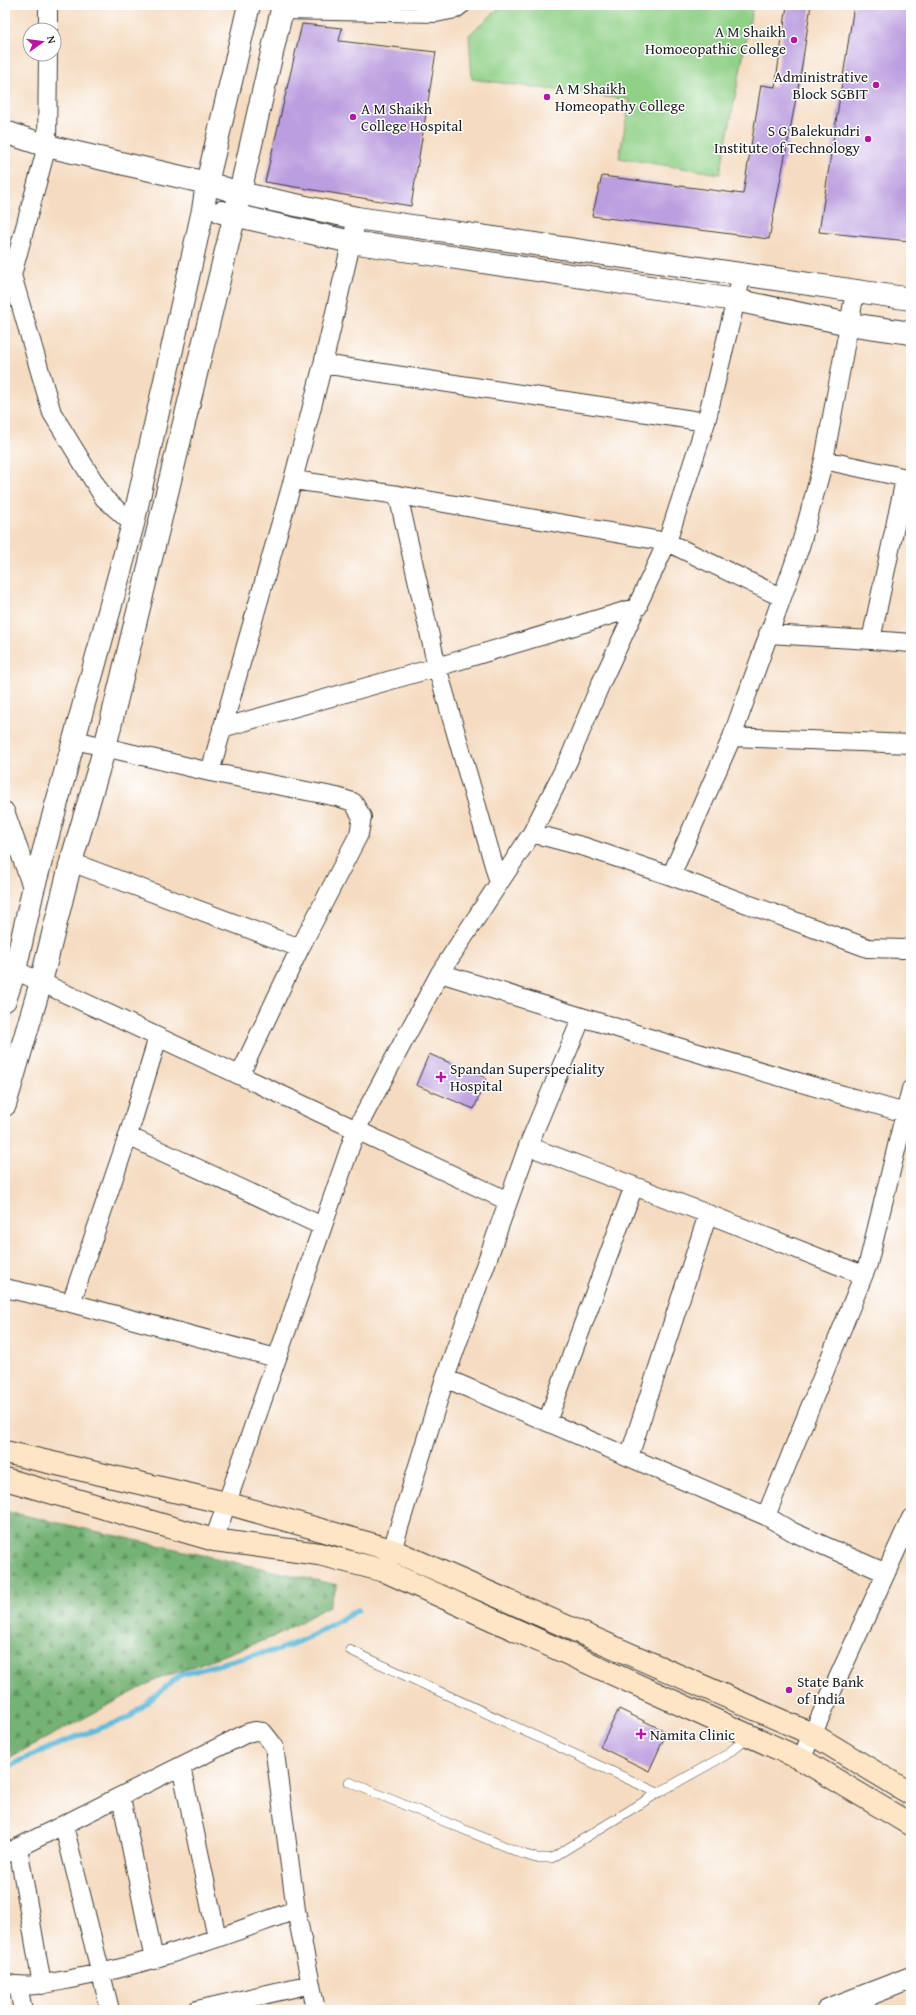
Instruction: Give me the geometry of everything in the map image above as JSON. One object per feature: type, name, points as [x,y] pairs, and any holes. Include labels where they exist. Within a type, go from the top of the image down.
[{"type":"main road","points":[[5,1452],[226,1503],[392,1550],[812,1734],[911,1794]]},
{"type":"main road","points":[[5,1479],[214,1540],[319,1554],[385,1571],[801,1759],[911,1825]]},
{"type":"street","points":[[48,5],[48,22]]},
{"type":"street","points":[[5,1000],[15,970],[33,890],[133,524],[203,210],[207,182],[249,5]]},
{"type":"street","points":[[5,1105],[41,982],[72,862],[105,747],[235,214],[283,8],[436,15],[456,11],[464,5]]},
{"type":"street","points":[[48,62],[47,146],[8,276],[52,413],[104,498],[133,524]]},
{"type":"street","points":[[5,132],[47,146],[207,182],[240,193],[357,218],[911,299]]},
{"type":"street","points":[[203,210],[235,214],[351,242],[735,300],[849,324],[911,333]]},
{"type":"street","points":[[210,772],[293,480],[323,364],[357,218]]},
{"type":"street","points":[[214,1540],[356,1130],[440,973],[532,833],[570,757],[601,684],[667,542],[706,422],[742,275]]},
{"type":"street","points":[[670,876],[732,737],[800,547],[824,460],[855,292]]},
{"type":"street","points":[[323,364],[706,422]]},
{"type":"street","points":[[824,460],[908,479],[872,640]]},
{"type":"street","points":[[293,480],[398,495],[667,542],[781,597]]},
{"type":"street","points":[[398,495],[437,667],[499,883]]},
{"type":"street","points":[[222,728],[437,667],[638,607]]},
{"type":"street","points":[[768,634],[911,643]]},
{"type":"street","points":[[732,737],[911,744]]},
{"type":"street","points":[[75,740],[210,772],[337,797],[353,802],[362,816],[359,834],[300,948],[240,1076]]},
{"type":"street","points":[[5,811],[33,890]]},
{"type":"street","points":[[532,833],[585,847],[670,876],[868,948],[904,949],[911,947]]},
{"type":"street","points":[[72,862],[300,948]]},
{"type":"street","points":[[15,970],[508,1201]]},
{"type":"street","points":[[440,973],[688,1050],[905,1113]]},
{"type":"street","points":[[385,1571],[445,1378],[528,1146],[582,1017]]},
{"type":"street","points":[[71,1303],[128,1136],[158,1037]]},
{"type":"street","points":[[766,1516],[868,1264],[911,1089]]},
{"type":"street","points":[[128,1136],[322,1226]]},
{"type":"street","points":[[528,1146],[708,1214],[863,1275]]},
{"type":"street","points":[[547,1422],[634,1186]]},
{"type":"street","points":[[629,1457],[708,1214]]},
{"type":"street","points":[[5,1288],[71,1303],[276,1358]]},
{"type":"street","points":[[445,1378],[766,1516],[793,1532],[886,1573]]},
{"type":"street","points":[[801,1759],[911,1518]]},
{"type":"street","points":[[42,1985],[12,1851],[247,1733],[256,1731],[263,1732],[274,1746],[296,1910],[316,2010]]},
{"type":"street","points":[[181,1766],[217,1938]]},
{"type":"street","points":[[121,1796],[154,1960]]},
{"type":"street","points":[[64,1826],[110,2010]]},
{"type":"street","points":[[23,2010],[12,1984],[42,1985],[101,1974],[154,1960],[296,1910]]},
{"type":"street","points":[[828,2010],[911,1978]]},
{"type":"street","points":[[197,2010],[241,2005],[311,1984]]},
{"type":"lane","points":[[350,1650],[658,1793]]},
{"type":"lane","points":[[349,1782],[536,1858],[552,1858],[658,1793],[726,1755],[750,1736]]},
{"type":"green space","points":[[503,5],[753,5],[720,174],[619,158],[630,100],[472,79],[469,35]]},
{"type":"green space","points":[[5,1511],[337,1585],[329,1606],[273,1637],[156,1680],[5,1760]]},
{"type":"building","points":[[787,5],[811,5],[800,78],[769,239],[592,216],[602,176],[743,194],[761,85],[775,87]]},
{"type":"building","name":"S G Balekundri Institute of Technology","points":[[854,5],[911,5],[911,230],[909,241],[819,232]]},
{"type":"building","name":"A M Shaikh College Hospital","points":[[302,24],[342,28],[339,41],[436,52],[411,206],[265,182]]},
{"type":"building","points":[[429,1054],[486,1078],[474,1109],[416,1085]]},
{"type":"building","points":[[619,1709],[667,1732],[649,1771],[600,1747]]},
{"type":"waterway","points":[[5,1770],[19,1761],[73,1738],[129,1718],[180,1675],[253,1655],[278,1650],[309,1637],[358,1610]]},
{"type":"place","name":"A M Shaikh Homoeopathic College","points":[[794,40]]},
{"type":"place","name":"Administrative Block SGBIT","points":[[876,85]]},
{"type":"place","name":"A M Shaikh Homeopathy College","points":[[547,97]]},
{"type":"place","name":"A M Shaikh College Hospital","points":[[353,117]]},
{"type":"place","name":"S G Balekundri Institute of Technology","points":[[868,139]]},
{"type":"place","name":"Spandan Superspeciality Hospital","points":[[441,1077]]},
{"type":"place","name":"State Bank of India","points":[[789,1690]]},
{"type":"place","name":"Namita Clinic","points":[[641,1734]]}]
